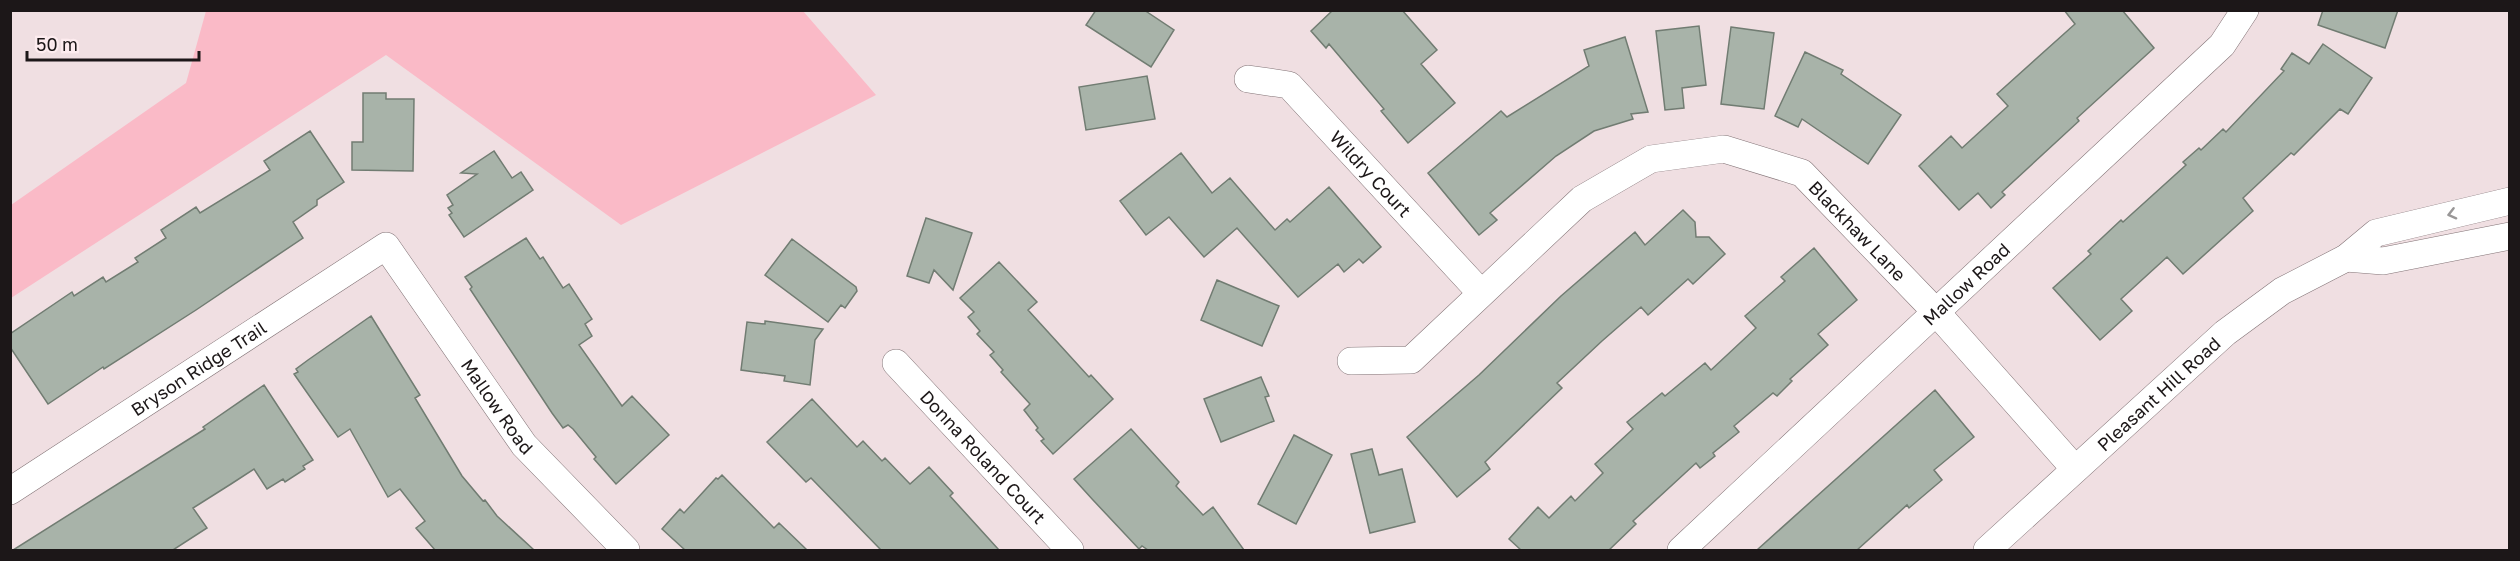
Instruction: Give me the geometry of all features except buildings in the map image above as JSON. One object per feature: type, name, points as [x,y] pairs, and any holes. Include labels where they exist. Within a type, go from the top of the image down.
[{"type":"street","name":"Mallow Road","points":[[1681,550],[2222,45],[2245,10]]},
{"type":"street","name":"Wildry Court","points":[[1248,79],[1289,85],[1481,293]]},
{"type":"street","name":"Blackhaw Lane","points":[[1351,361],[1411,360],[1582,199],[1652,159],[1724,149],[1802,173],[1936,312],[2075,469]]},
{"type":"street","name":"Pleasant Hill Road","points":[[1987,550],[2225,333],[2282,291],[2346,258],[2376,233],[2510,201]]},
{"type":"street","points":[[2346,258],[2383,261],[2510,236]]},
{"type":"street","name":"Mallow Road","points":[[386,246],[524,445],[626,550]]},
{"type":"street","name":"Bryson Ridge Trail","points":[[10,491],[386,246]]},
{"type":"street","name":"Donna Roland Court","points":[[896,363],[1070,550]]},
{"type":"shaded area","points":[[206,11],[803,11],[876,95],[621,225],[386,55],[11,298],[11,205],[186,83]]}]
